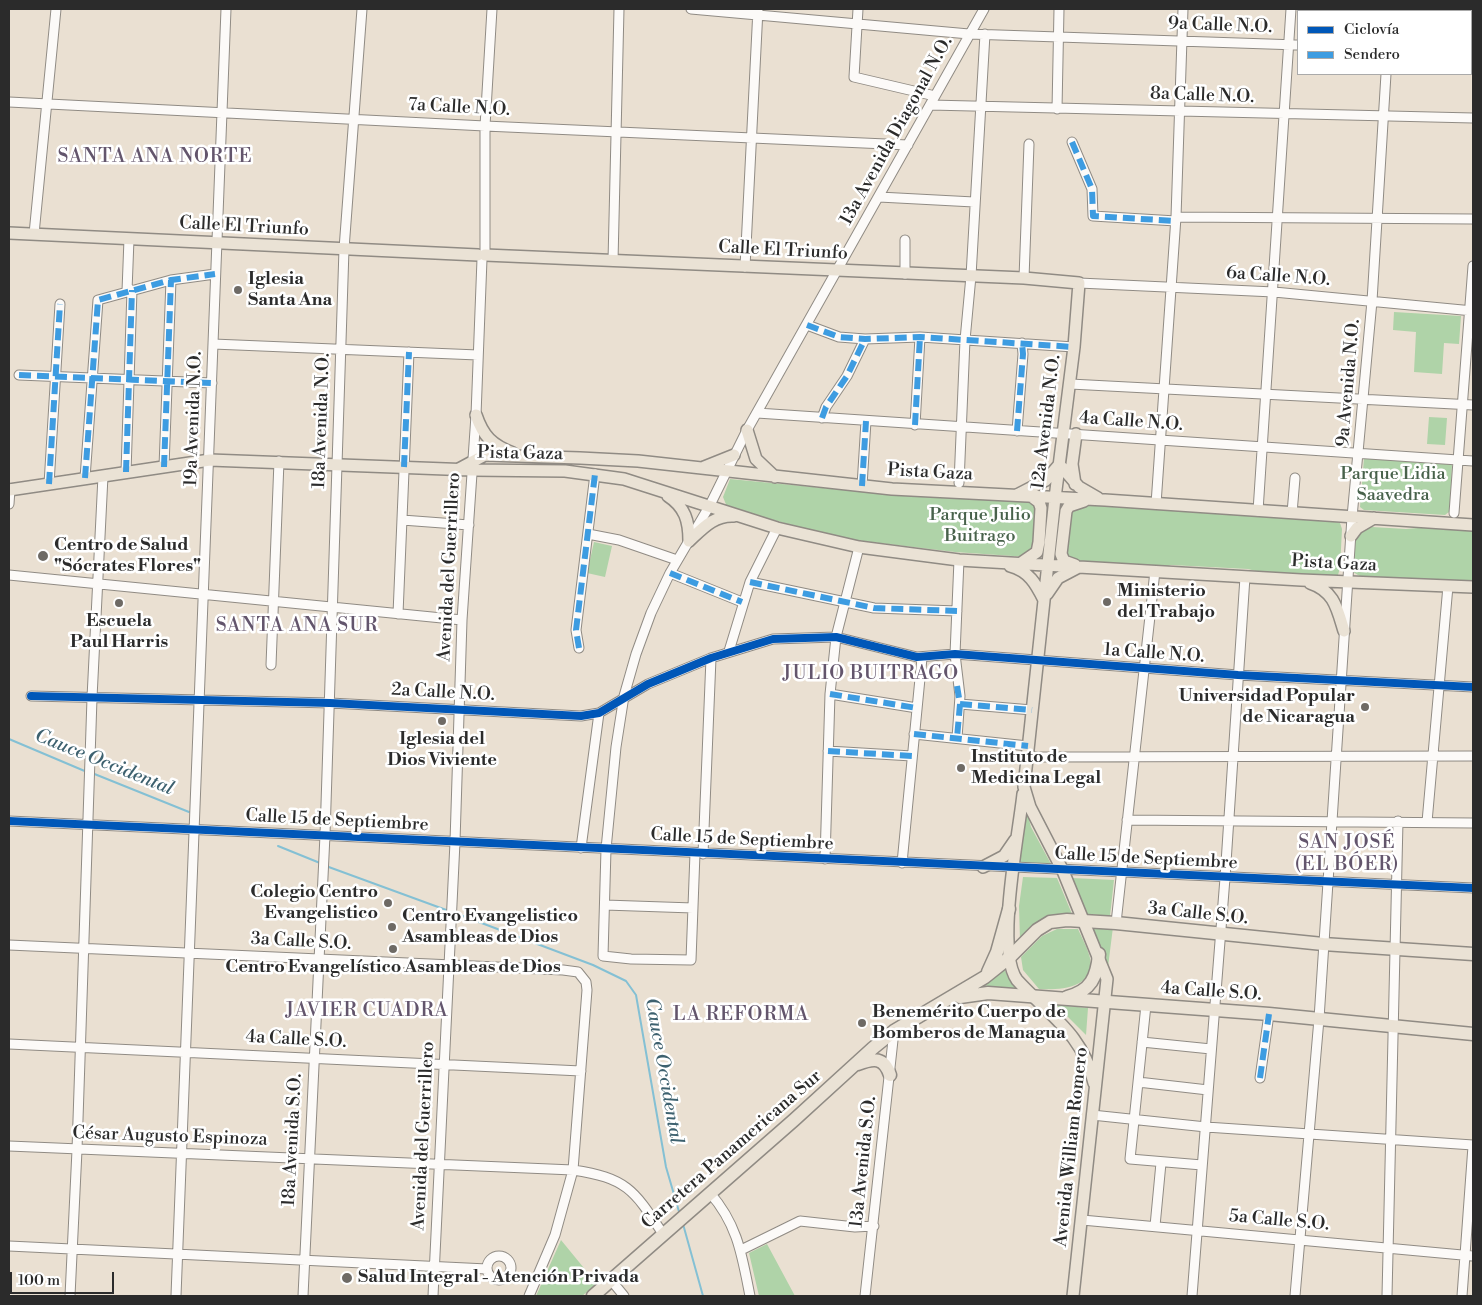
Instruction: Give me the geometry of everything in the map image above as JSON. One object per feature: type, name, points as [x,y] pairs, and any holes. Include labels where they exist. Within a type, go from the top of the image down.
[{"type":"highway","points":[[985,976],[998,952],[1009,909]]},
{"type":"highway","name":"3a Calle S.O.","points":[[946,1002],[985,976],[1046,924],[1063,920],[1116,923],[1323,944],[1473,954]]},
{"type":"highway","points":[[1060,999],[1080,993],[1091,985],[1097,971],[1098,954]]},
{"type":"highway","name":"4a Calle S.O.","points":[[946,1002],[983,993],[1269,1014],[1473,1034]]},
{"type":"highway","name":"Carretera Panamericana Sur","points":[[593,1296],[894,1031],[946,1002]]},
{"type":"highway","points":[[853,1066],[870,1059],[882,1060],[887,1065],[890,1075]]},
{"type":"main road","name":"Calle El Triunfo","points":[[9,233],[838,272],[1024,278],[1079,283]]},
{"type":"main road","name":"12a Avenida N.O.","points":[[1010,956],[1009,909],[1055,498],[1070,384],[1079,283]]},
{"type":"main road","points":[[476,415],[486,437],[500,448],[519,455]]},
{"type":"main road","points":[[748,430],[756,459],[775,477]]},
{"type":"main road","points":[[1075,484],[1072,464],[1076,434]]},
{"type":"main road","name":"Pista Gaza","points":[[404,468],[457,470],[472,465],[485,455],[638,461],[862,486],[1105,500],[1473,525]]},
{"type":"main road","points":[[698,468],[734,455]]},
{"type":"main road","points":[[10,490],[210,460],[279,461],[404,468]]},
{"type":"main road","points":[[1015,496],[1046,480],[1059,464],[1075,484],[1089,494],[1105,500]]},
{"type":"main road","name":"Pista Gaza","points":[[472,465],[565,471],[624,479],[777,528],[859,547],[959,560],[1301,580],[1473,587]]},
{"type":"main road","points":[[658,490],[676,501],[684,511],[688,524],[689,541]]},
{"type":"main road","points":[[1021,563],[1037,552],[1039,542],[1041,508],[1039,502],[1031,496]]},
{"type":"main road","points":[[1082,567],[1064,561],[1061,554],[1066,511],[1074,504],[1088,500]]},
{"type":"main road","points":[[689,541],[716,518],[744,517]]},
{"type":"main road","points":[[1351,536],[1357,528],[1374,518]]},
{"type":"main road","points":[[998,562],[1026,572],[1037,585],[1044,600]]},
{"type":"main road","points":[[1044,600],[1058,578],[1082,567]]},
{"type":"main road","points":[[1301,580],[1318,586],[1331,595],[1336,603],[1344,631]]},
{"type":"main road","points":[[1024,786],[1030,807],[1063,871],[1098,954]]},
{"type":"main road","points":[[983,867],[995,863],[1007,854],[1019,832]]},
{"type":"main road","name":"Avenida William Romero","points":[[1073,1296],[1106,1002],[1107,980],[1098,954]]},
{"type":"main road","points":[[1010,956],[1015,977],[1081,1047],[1089,1065],[1094,1100]]},
{"type":"street","points":[[34,234],[56,9]]},
{"type":"street","name":"19a Avenida N.O.","points":[[176,1296],[205,595],[216,243],[226,9]]},
{"type":"street","name":"18a Avenida N.O.","points":[[325,835],[344,249],[362,9]]},
{"type":"street","name":"Avenida del Guerrillero","points":[[433,1296],[437,1166],[455,842],[462,620],[476,415],[482,255],[486,202],[484,190],[492,9]]},
{"type":"street","points":[[613,261],[618,9]]},
{"type":"street","name":"9a Calle N.O.","points":[[691,9],[758,12],[857,25],[969,34],[1297,45]]},
{"type":"street","points":[[858,9],[854,77],[935,96]]},
{"type":"street","name":"13a Avenida Diagonal N.O.","points":[[693,908],[691,960],[631,959],[603,956],[606,849],[616,747],[624,696],[639,646],[677,560],[710,505],[757,413],[838,272],[984,9]]},
{"type":"street","points":[[1057,109],[1059,9]]},
{"type":"street","points":[[1156,504],[1176,219],[1178,112],[1183,9]]},
{"type":"street","points":[[1258,511],[1274,292],[1283,115],[1291,9]]},
{"type":"street","points":[[745,267],[758,12]]},
{"type":"street","points":[[959,483],[964,340],[971,276],[985,34]]},
{"type":"street","name":"9a Avenida N.O.","points":[[1295,1296],[1319,1019],[1330,821],[1352,517],[1372,301],[1386,75]]},
{"type":"street","name":"7a Calle N.O.","points":[[9,102],[908,145]]},
{"type":"street","name":"8a Calle N.O.","points":[[930,105],[1283,115],[1473,118]]},
{"type":"street","points":[[1072,142],[1092,190],[1094,216],[1176,219],[1473,219]]},
{"type":"street","points":[[1024,278],[1029,144]]},
{"type":"street","points":[[879,197],[974,202]]},
{"type":"street","points":[[126,472],[129,379],[129,239]]},
{"type":"street","points":[[905,240],[905,274]]},
{"type":"street","points":[[1454,514],[1473,266]]},
{"type":"street","points":[[85,478],[98,300],[171,280],[215,274]]},
{"type":"street","points":[[164,467],[171,280]]},
{"type":"street","name":"6a Calle N.O.","points":[[1079,283],[1274,292],[1471,311]]},
{"type":"street","points":[[49,484],[60,304]]},
{"type":"street","points":[[807,325],[839,337],[865,339],[920,338],[1074,347]]},
{"type":"street","points":[[915,425],[920,338]]},
{"type":"street","points":[[822,418],[826,407],[847,376],[865,339]]},
{"type":"street","points":[[1017,431],[1023,354],[1022,343]]},
{"type":"street","points":[[213,344],[478,355]]},
{"type":"street","points":[[398,614],[409,352]]},
{"type":"street","points":[[19,375],[212,383]]},
{"type":"street","points":[[1070,384],[1473,405]]},
{"type":"street","name":"4a Calle N.O.","points":[[757,413],[1473,461]]},
{"type":"street","points":[[862,486],[866,421]]},
{"type":"street","points":[[271,665],[279,461]]},
{"type":"street","points":[[580,648],[576,630],[595,474]]},
{"type":"street","points":[[70,1296],[89,825],[92,698],[103,476]]},
{"type":"street","points":[[1292,513],[1295,478]]},
{"type":"street","points":[[9,504],[10,490]]},
{"type":"street","points":[[402,520],[469,525]]},
{"type":"street","points":[[729,651],[742,602],[777,528]]},
{"type":"street","points":[[588,534],[619,540],[677,560]]},
{"type":"street","points":[[825,860],[830,694],[836,637],[859,547]]},
{"type":"street","points":[[957,738],[960,704],[955,654],[959,560]]},
{"type":"street","points":[[1116,923],[1155,571]]},
{"type":"street","points":[[670,573],[742,602]]},
{"type":"street","points":[[9,576],[462,620]]},
{"type":"street","points":[[1192,1296],[1206,1127],[1213,1010],[1225,878],[1245,577]]},
{"type":"street","points":[[750,582],[874,608],[957,611]]},
{"type":"street","points":[[1428,822],[1448,586]]},
{"type":"street","name":"1a Calle N.O.","points":[[836,637],[922,658],[955,654],[1238,675],[1473,688]]},
{"type":"street","name":"2a Calle N.O.","points":[[31,696],[330,703],[459,708],[581,716],[600,713],[624,696],[729,651],[773,639],[836,637]]},
{"type":"street","points":[[604,905],[693,908],[699,853],[711,658]]},
{"type":"street","points":[[902,863],[922,658]]},
{"type":"street","points":[[830,694],[917,708]]},
{"type":"street","points":[[960,704],[1032,710]]},
{"type":"street","points":[[581,848],[600,713]]},
{"type":"street","points":[[914,734],[957,738],[1028,751],[1134,756],[1473,756]]},
{"type":"street","points":[[828,751],[912,756]]},
{"type":"street","points":[[1127,820],[1473,823]]},
{"type":"street","name":"Calle 15 de Septiembre","points":[[9,821],[1063,871],[1473,888]]},
{"type":"street","points":[[1387,1296],[1398,821]]},
{"type":"street","name":"18a Avenida S.O.","points":[[303,1296],[325,835]]},
{"type":"street","name":"3a Calle S.O.","points":[[9,945],[578,972],[586,982],[581,1071]]},
{"type":"street","points":[[1146,1005],[1130,1159],[1202,1165]]},
{"type":"street","points":[[1260,1078],[1269,1014]]},
{"type":"street","name":"13a Avenida S.O.","points":[[865,1296],[894,1031]]},
{"type":"street","points":[[1142,1042],[1211,1049]]},
{"type":"street","name":"4a Calle S.O.","points":[[9,1044],[581,1071]]},
{"type":"street","points":[[529,1296],[555,1235],[573,1170],[581,1071]]},
{"type":"street","points":[[1138,1082],[1208,1090]]},
{"type":"street","points":[[1092,1115],[1206,1127],[1473,1145],[1469,1256],[1462,1296]]},
{"type":"street","name":"César Augusto Espinoza","points":[[9,1146],[77,1150],[182,1152],[437,1166],[573,1170],[610,1177],[627,1187],[639,1198],[664,1234]]},
{"type":"street","points":[[1155,1226],[1161,1163]]},
{"type":"street","points":[[710,1193],[731,1222],[741,1250],[750,1296]]},
{"type":"street","name":"5a Calle S.O.","points":[[1082,1220],[1469,1256]]},
{"type":"street","points":[[741,1250],[800,1221],[874,1226]]},
{"type":"street","points":[[9,1246],[304,1258],[487,1269]]},
{"type":"street","points":[[611,1280],[624,1296]]},
{"type":"green space","points":[[1394,312],[1461,316],[1459,344],[1444,343],[1442,374],[1414,372],[1416,332],[1393,330]]},
{"type":"green space","points":[[1429,417],[1447,418],[1445,445],[1427,444]]},
{"type":"green space","name":"Parque Lidia Saavedra","points":[[1364,458],[1452,464],[1450,511],[1445,515],[1364,510],[1360,507]]},
{"type":"green space","name":"Parque Julio Buitrago","points":[[730,479],[854,491],[1033,502],[1038,507],[1035,551],[1027,557],[955,552],[838,538],[727,507],[723,497]]},
{"type":"green space","points":[[1085,505],[1333,521],[1340,523],[1342,529],[1340,568],[1338,575],[1333,577],[1271,575],[1248,569],[1171,565],[1162,568],[1073,562],[1066,555],[1069,514],[1074,509]]},
{"type":"green space","points":[[1441,526],[1473,530],[1473,581],[1363,578],[1353,572],[1355,536],[1360,532],[1372,527],[1406,529]]},
{"type":"green space","points":[[594,542],[612,546],[605,577],[587,573]]},
{"type":"green space","points":[[1026,808],[1031,827],[1051,864],[1020,863]]},
{"type":"green space","points":[[1023,877],[1057,878],[1072,914],[1048,916],[1042,919],[1020,940],[1019,906]]},
{"type":"green space","points":[[1072,878],[1114,880],[1110,916],[1087,914]]},
{"type":"green space","points":[[1091,925],[1113,927],[1108,967]]},
{"type":"green space","points":[[1057,929],[1078,929],[1090,958],[1090,968],[1087,976],[1074,986],[1039,989],[1023,970],[1021,957],[1042,936]]},
{"type":"green space","points":[[1003,966],[1008,977],[1021,991],[982,985]]},
{"type":"green space","points":[[1056,1005],[1088,1008],[1086,1035]]},
{"type":"green space","points":[[561,1240],[597,1284],[582,1296],[536,1296]]},
{"type":"green space","points":[[767,1244],[795,1296],[759,1296],[749,1253]]},
{"type":"waterway","name":"Cauce Occidental","points":[[9,739],[87,772]]},
{"type":"waterway","name":"Cauce Occidental","points":[[92,773],[189,812]]},
{"type":"waterway","name":"Cauce Occidental","points":[[278,846],[320,863]]},
{"type":"waterway","name":"Cauce Occidental","points":[[326,866],[449,911]]},
{"type":"waterway","name":"Cauce Occidental","points":[[455,913],[593,965],[626,981],[636,995],[666,1167],[680,1215]]},
{"type":"waterway","name":"Cauce Occidental","points":[[683,1224],[703,1296]]},
{"type":"marked path","points":[[1072,142],[1092,189],[1093,216],[1176,221]]},
{"type":"marked path","points":[[85,478],[98,300],[171,280],[215,274]]},
{"type":"marked path","points":[[164,467],[171,280]]},
{"type":"marked path","points":[[126,472],[132,290]]},
{"type":"marked path","points":[[49,484],[60,304]]},
{"type":"marked path","points":[[807,325],[839,337],[865,339],[920,337],[1074,347]]},
{"type":"marked path","points":[[915,425],[920,337]]},
{"type":"marked path","points":[[822,418],[826,407],[847,376],[865,339]]},
{"type":"marked path","points":[[1017,431],[1023,354],[1022,343]]},
{"type":"marked path","points":[[404,467],[409,352]]},
{"type":"marked path","points":[[19,375],[212,383]]},
{"type":"marked path","points":[[862,486],[866,421]]},
{"type":"marked path","points":[[579,648],[576,630],[595,474]]},
{"type":"marked path","points":[[670,573],[742,602]]},
{"type":"marked path","points":[[750,582],[874,608],[957,611]]},
{"type":"marked path","points":[[957,686],[960,704],[957,738]]},
{"type":"marked path","points":[[830,694],[917,708]]},
{"type":"marked path","points":[[960,704],[1032,710]]},
{"type":"marked path","points":[[914,734],[1028,746]]},
{"type":"marked path","points":[[828,751],[912,756]]},
{"type":"marked path","points":[[1260,1078],[1269,1014]]},
{"type":"cycle path","points":[[31,696],[330,703],[581,716],[599,713],[648,684],[711,658],[773,639],[836,637],[917,657],[955,654],[1238,675],[1473,687]]},
{"type":"cycle path","points":[[9,821],[1473,888]]},
{"type":"place","name":"Iglesia Santa Ana","points":[[238,290]]},
{"type":"place","name":"Centro de Salud \"Sócrates Flores\"","points":[[43,556]]},
{"type":"place","name":"Ministerio del Trabajo","points":[[1107,602]]},
{"type":"place","name":"Escuela Paul Harris","points":[[119,603]]},
{"type":"place","name":"Universidad Popular de Nicaragua","points":[[1365,707]]},
{"type":"place","name":"Iglesia del Dios Viviente","points":[[442,721]]},
{"type":"place","name":"Instituto de Medicina Legal","points":[[961,768]]},
{"type":"place","name":"Colegio Centro Evangelistico","points":[[388,903]]},
{"type":"place","name":"Centro Evangelistico Asambleas de Dios","points":[[392,927]]},
{"type":"place","name":"Centro Evangelístico Asambleas de Dios","points":[[393,949]]},
{"type":"place","name":"Benemérito Cuerpo de Bomberos de Managua","points":[[862,1023]]},
{"type":"place","name":"Salud Integral - Atención Privada","points":[[347,1278]]},
{"type":"district","name":"SANTA ANA NORTE","points":[[155,157]]},
{"type":"district","name":"SANTA ANA SUR","points":[[297,626]]},
{"type":"district","name":"JULIO BUITRAGO","points":[[871,674]]},
{"type":"district","name":"SAN JOSÉ (EL BÓER)","points":[[1347,854]]},
{"type":"district","name":"JAVIER CUADRA","points":[[367,1011]]},
{"type":"district","name":"LA REFORMA","points":[[741,1015]]}]
